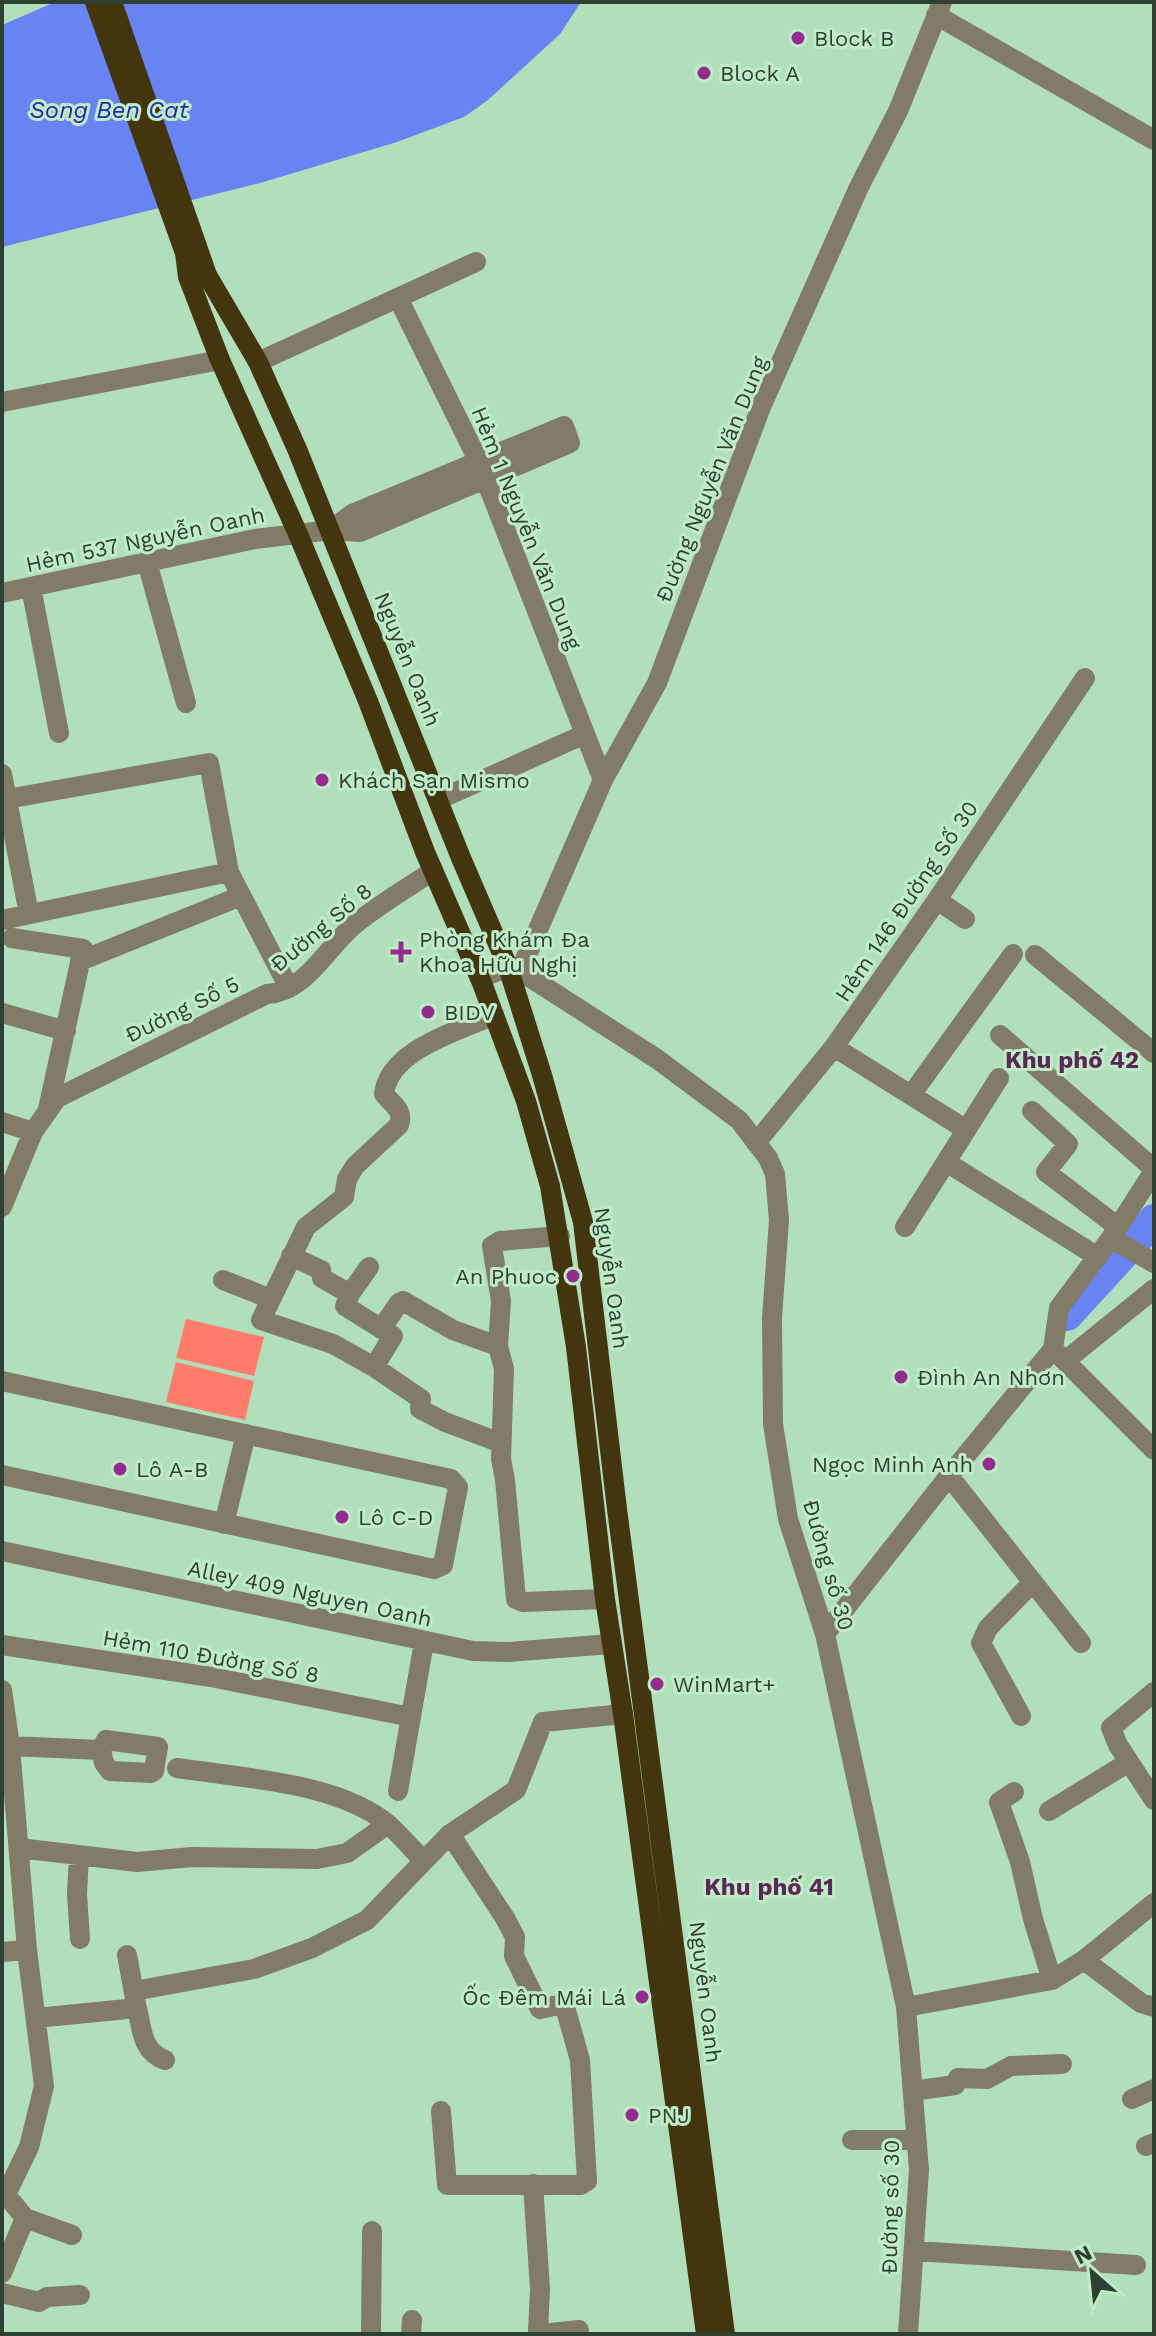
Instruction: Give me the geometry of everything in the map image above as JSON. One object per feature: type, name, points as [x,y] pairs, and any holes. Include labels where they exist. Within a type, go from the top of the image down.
[{"type":"main road","points":[[95,2],[191,251]]},
{"type":"main road","points":[[112,2],[191,251]]},
{"type":"main road","name":"Nguyễn Oanh","points":[[191,251],[188,277],[220,360],[368,701],[433,871],[481,978],[526,1101],[550,1186],[576,1347],[605,1599],[706,2334]]},
{"type":"main road","name":"Nguyễn Oanh","points":[[191,251],[258,362],[331,530],[461,858],[514,969],[583,1222],[617,1509],[725,2334]]},
{"type":"main road","points":[[433,871],[461,858]]},
{"type":"street","points":[[939,9],[1154,140]]},
{"type":"street","name":"Đường Nguyễn Văn Dung","points":[[514,969],[603,780],[657,683],[761,407],[859,187],[898,111],[939,9]]},
{"type":"street","points":[[258,362],[476,262]]},
{"type":"street","name":"Hẻm 1 Nguyễn Văn Dung","points":[[398,298],[481,470],[603,780]]},
{"type":"street","points":[[2,402],[220,360]]},
{"type":"street","points":[[331,530],[352,514],[481,470]]},
{"type":"street","name":"Hẻm 537 Nguyễn Oanh","points":[[2,593],[255,539],[331,530]]},
{"type":"street","points":[[147,562],[186,703]]},
{"type":"street","points":[[31,587],[59,733]]},
{"type":"street","name":"Hẻm 146 Đường Số 30","points":[[756,1143],[834,1047],[937,900],[1085,678]]},
{"type":"street","points":[[438,800],[585,734]]},
{"type":"street","points":[[7,799],[209,763],[229,872],[284,990]]},
{"type":"street","points":[[2,774],[29,914]]},
{"type":"street","name":"Đường Số 8","points":[[284,990],[296,985],[353,925],[433,871]]},
{"type":"street","points":[[7,929],[29,914],[229,872]]},
{"type":"street","points":[[80,961],[241,896]]},
{"type":"street","points":[[937,900],[965,919]]},
{"type":"street","points":[[2,1207],[33,1132],[48,1109],[83,949],[7,929]]},
{"type":"street","points":[[911,1095],[1013,954]]},
{"type":"street","points":[[1035,955],[1154,1053]]},
{"type":"street","points":[[481,978],[514,969]]},
{"type":"street","name":"Đường số 30","points":[[514,969],[657,1059],[739,1120],[768,1158],[775,1174],[779,1220],[772,1318],[773,1424],[788,1519],[825,1634],[906,2007],[919,2170],[908,2334]]},
{"type":"street","name":"Đường Số 5","points":[[48,1109],[61,1109],[275,1004],[284,990]]},
{"type":"street","points":[[2,1013],[66,1031]]},
{"type":"street","points":[[494,1015],[409,1055],[395,1067],[384,1094],[398,1108],[401,1117],[399,1125],[355,1166],[347,1179],[344,1197],[306,1227],[261,1318],[262,1322],[333,1344],[421,1399],[420,1409],[501,1443]]},
{"type":"street","points":[[1000,1035],[1154,1170],[1116,1237],[1059,1308],[1059,1355],[1154,1450]]},
{"type":"street","points":[[834,1047],[965,1129]]},
{"type":"street","points":[[905,1227],[999,1078]]},
{"type":"street","points":[[1032,1111],[1068,1144],[1046,1172],[1116,1237],[1146,1258]]},
{"type":"street","points":[[2,1122],[33,1132]]},
{"type":"street","points":[[946,1162],[1098,1257]]},
{"type":"street","points":[[560,1236],[500,1241],[492,1246],[501,1301],[498,1346],[504,1369],[501,1459],[516,1599],[523,1602],[605,1599]]},
{"type":"street","points":[[291,1256],[321,1270],[322,1278],[350,1294]]},
{"type":"street","points":[[369,1267],[345,1306],[394,1339],[374,1367]]},
{"type":"street","points":[[223,1280],[271,1299]]},
{"type":"street","points":[[825,1634],[949,1476],[1059,1355],[1154,1289]]},
{"type":"street","points":[[381,1329],[403,1301],[453,1330],[498,1346]]},
{"type":"street","points":[[2,1381],[451,1479],[458,1487],[443,1565],[434,1569],[2,1475]]},
{"type":"street","points":[[224,1524],[246,1434]]},
{"type":"street","points":[[949,1476],[1081,1643]]},
{"type":"street","name":"Alley 409 Nguyen Oanh","points":[[2,1551],[473,1651],[507,1652],[611,1644]]},
{"type":"street","points":[[1021,1716],[981,1643],[988,1628],[1033,1582]]},
{"type":"street","points":[[398,1791],[424,1642]]},
{"type":"street","name":"Hẻm 110 Đường Số 8","points":[[2,1645],[211,1677],[411,1717]]},
{"type":"street","points":[[2,1690],[10,1746],[27,1950],[44,2086],[29,2147],[9,2188],[2,2191],[25,2218],[72,2235]]},
{"type":"street","points":[[1154,1692],[1111,1728],[1154,1800]]},
{"type":"street","points":[[36,2018],[135,2000],[254,1969],[312,1948],[367,1920],[450,1834],[516,1790],[543,1722],[623,1714]]},
{"type":"street","points":[[10,1746],[101,1750]]},
{"type":"street","points":[[1049,1811],[1129,1762]]},
{"type":"street","points":[[177,1768],[318,1792],[355,1804],[388,1824],[424,1861]]},
{"type":"street","points":[[1014,1792],[999,1802],[1020,1862],[1052,1980]]},
{"type":"street","points":[[19,1848],[137,1862],[192,1857],[317,1859],[347,1853],[388,1824]]},
{"type":"street","points":[[441,2111],[447,2185],[581,2185],[587,2181],[580,2060],[565,2007],[563,2004],[540,2009],[514,1956],[515,1937],[450,1834]]},
{"type":"street","points":[[79,1855],[77,1894],[80,1939]]},
{"type":"street","points":[[906,2007],[1052,1980],[1084,1960],[1154,1903]]},
{"type":"street","points":[[2,1952],[27,1950]]},
{"type":"street","points":[[127,1955],[147,2049],[165,2060]]},
{"type":"street","points":[[1084,1960],[1141,2003],[1154,2007]]},
{"type":"street","points":[[913,2091],[955,2085],[958,2078],[987,2079],[1011,2066],[1062,2064]]},
{"type":"street","points":[[1132,2099],[1154,2089]]},
{"type":"street","points":[[852,2140],[916,2140]]},
{"type":"street","points":[[533,2184],[540,2289],[538,2331],[541,2334],[579,2330]]},
{"type":"street","points":[[2,2273],[25,2218]]},
{"type":"street","points":[[371,2334],[372,2231]]},
{"type":"street","points":[[915,2251],[1136,2265]]},
{"type":"street","points":[[2,2293],[39,2302],[47,2297],[80,2295]]},
{"type":"shaded area","points":[[186,1319],[264,1337],[254,1376],[176,1358]]},
{"type":"shaded area","points":[[176,1362],[254,1381],[245,1420],[166,1402]]},
{"type":"water","name":"Song Ben Cat","points":[[55,2],[581,2],[560,34],[488,100],[464,117],[397,142],[260,183],[2,247],[2,25]]},
{"type":"waterway","points":[[1067,1315],[1154,1220]]},
{"type":"place","name":"Block B","points":[[798,38]]},
{"type":"place","name":"Block A","points":[[704,73]]},
{"type":"place","name":"Khách Sạn Mismo","points":[[322,780]]},
{"type":"place","name":"Phòng Khám Đa Khoa Hữu Nghị","points":[[401,952]]},
{"type":"place","name":"BIDV","points":[[428,1012]]},
{"type":"place","name":"An Phuoc","points":[[573,1276]]},
{"type":"place","name":"Đình An Nhơn","points":[[901,1377]]},
{"type":"place","name":"Ngọc Minh Anh","points":[[989,1464]]},
{"type":"place","name":"Lô A-B","points":[[120,1469]]},
{"type":"place","name":"Lô C-D","points":[[342,1517]]},
{"type":"place","name":"WinMart+","points":[[657,1684]]},
{"type":"place","name":"Ốc Đêm Mái Lá","points":[[642,1997]]},
{"type":"place","name":"PNJ","points":[[632,2115]]},
{"type":"district","name":"Khu phố 42","points":[[1072,1060]]},
{"type":"district","name":"Khu phố 41","points":[[769,1887]]}]
